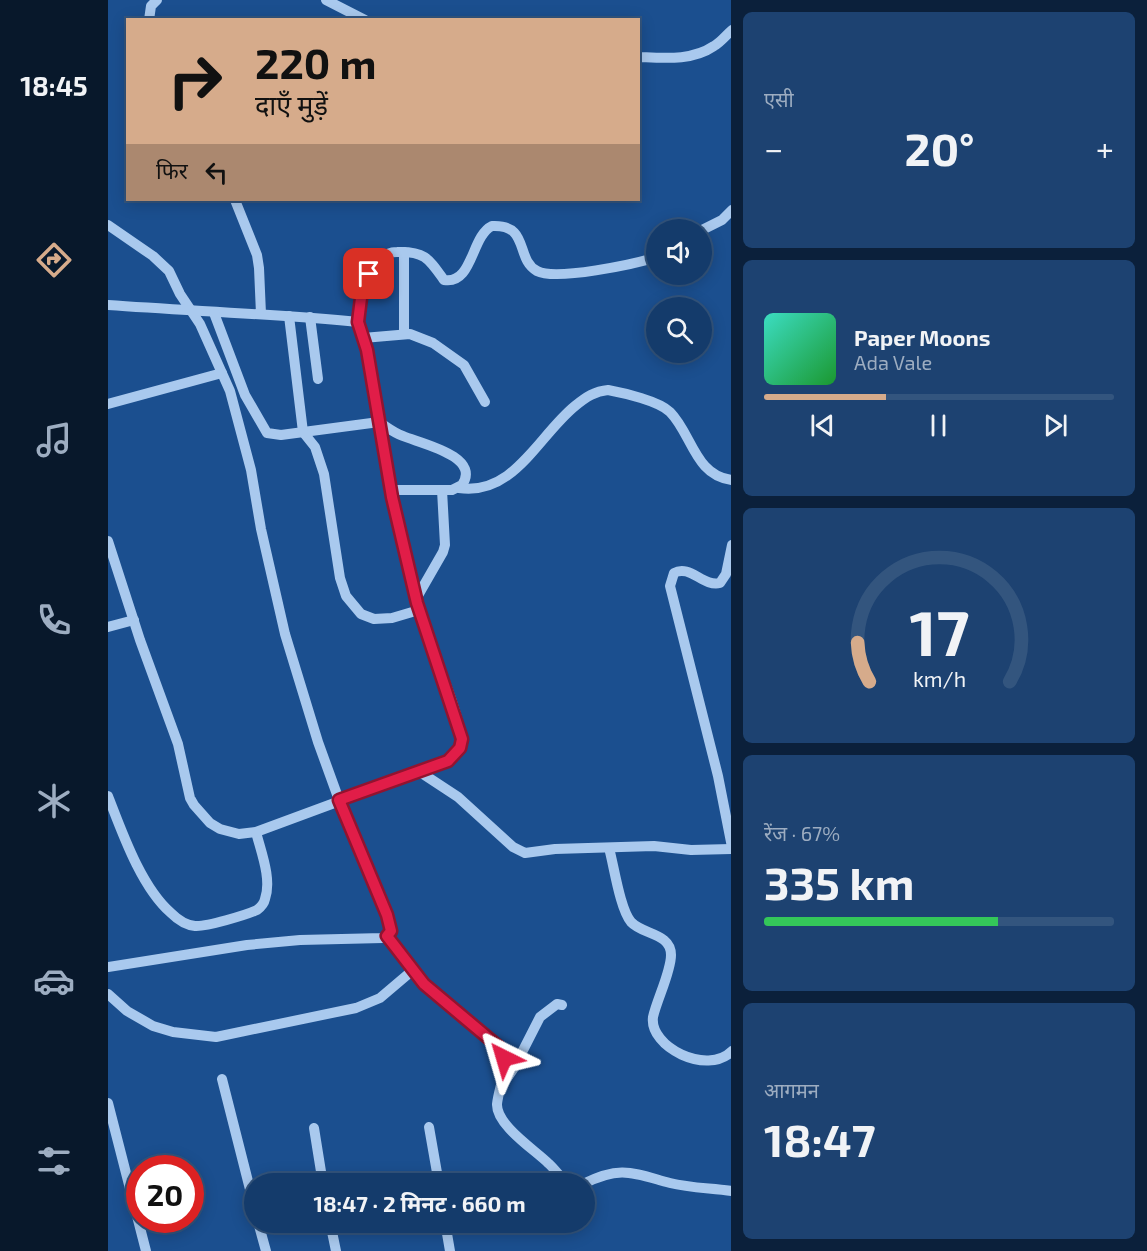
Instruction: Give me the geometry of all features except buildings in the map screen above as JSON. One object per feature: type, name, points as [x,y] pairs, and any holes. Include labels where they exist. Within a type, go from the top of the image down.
[{"type":"street","points":[[149,18],[151,6],[157,0]]},
{"type":"street","points":[[326,0],[361,18]]},
{"type":"street","points":[[640,57],[677,58],[696,55],[713,47],[731,31]]},
{"type":"street","points":[[235,201],[257,255],[261,314]]},
{"type":"street","points":[[712,224],[731,211]]},
{"type":"street","points":[[108,225],[164,264],[200,324],[230,391],[251,470],[261,529],[285,633],[318,742],[339,800],[387,915],[391,931],[387,936],[248,945],[108,967]]},
{"type":"street","points":[[108,541],[178,744],[190,798],[194,806],[220,829],[239,834],[256,832],[448,761],[460,748],[462,739],[419,610],[391,490],[363,338],[358,322],[365,283],[377,262],[387,254],[404,252],[422,254],[444,280],[457,278],[465,271],[483,232],[495,225],[516,234],[532,267],[544,273],[578,273],[646,259]]},
{"type":"street","points":[[404,252],[404,334]]},
{"type":"street","points":[[108,305],[358,322]]},
{"type":"street","points":[[214,313],[245,395],[267,433],[275,435],[379,422],[399,435],[443,450],[456,459],[466,474],[465,482],[459,488]]},
{"type":"street","points":[[289,316],[303,432],[315,447],[324,474],[340,578],[346,596],[361,614],[374,619],[392,618],[419,610]]},
{"type":"street","points":[[310,317],[318,379]]},
{"type":"street","points":[[363,338],[404,334],[420,337],[461,362],[485,402]]},
{"type":"street","points":[[108,404],[222,373]]},
{"type":"street","points":[[391,490],[479,489],[492,485],[508,476],[587,396],[602,390],[666,409],[675,419],[703,465],[719,478],[731,480]]},
{"type":"street","points":[[416,599],[445,545],[442,490]]},
{"type":"street","points":[[731,550],[726,574],[720,583],[709,583],[681,570],[674,573],[670,586],[718,776],[731,843]]},
{"type":"street","points":[[108,627],[134,620]]},
{"type":"street","points":[[420,772],[458,797],[520,851],[654,846],[692,850],[731,848]]},
{"type":"street","points":[[108,796],[130,851],[148,883],[169,912],[190,925],[206,925],[254,911],[262,906],[266,897],[267,884],[256,832]]},
{"type":"street","points":[[609,848],[627,916],[636,927],[664,940],[672,954],[653,1017],[657,1033],[678,1053],[689,1059],[717,1060],[731,1052]]},
{"type":"street","points":[[387,936],[429,988],[501,1050],[504,1058],[497,1106],[502,1120],[557,1173]]},
{"type":"street","points":[[108,994],[127,1011],[153,1026],[173,1032],[216,1037],[356,1008],[380,998],[413,970]]},
{"type":"street","points":[[502,1084],[514,1068],[540,1017],[557,1004],[562,1005]]},
{"type":"street","points":[[222,1079],[246,1173]]},
{"type":"street","points":[[108,1103],[146,1251]]},
{"type":"street","points":[[429,1127],[437,1173]]},
{"type":"street","points":[[314,1128],[321,1173]]},
{"type":"street","points":[[595,1179],[609,1174],[636,1173],[681,1185],[731,1191]]},
{"type":"street","points":[[261,1233],[266,1251]]},
{"type":"street","points":[[332,1233],[336,1251]]},
{"type":"street","points":[[447,1233],[450,1251]]},
{"type":"route","points":[[369,274],[361,298],[358,322],[367,350],[392,497],[417,603],[462,739],[460,748],[448,761],[339,800],[390,922],[391,931],[387,936],[421,980],[499,1047],[504,1058]]}]
